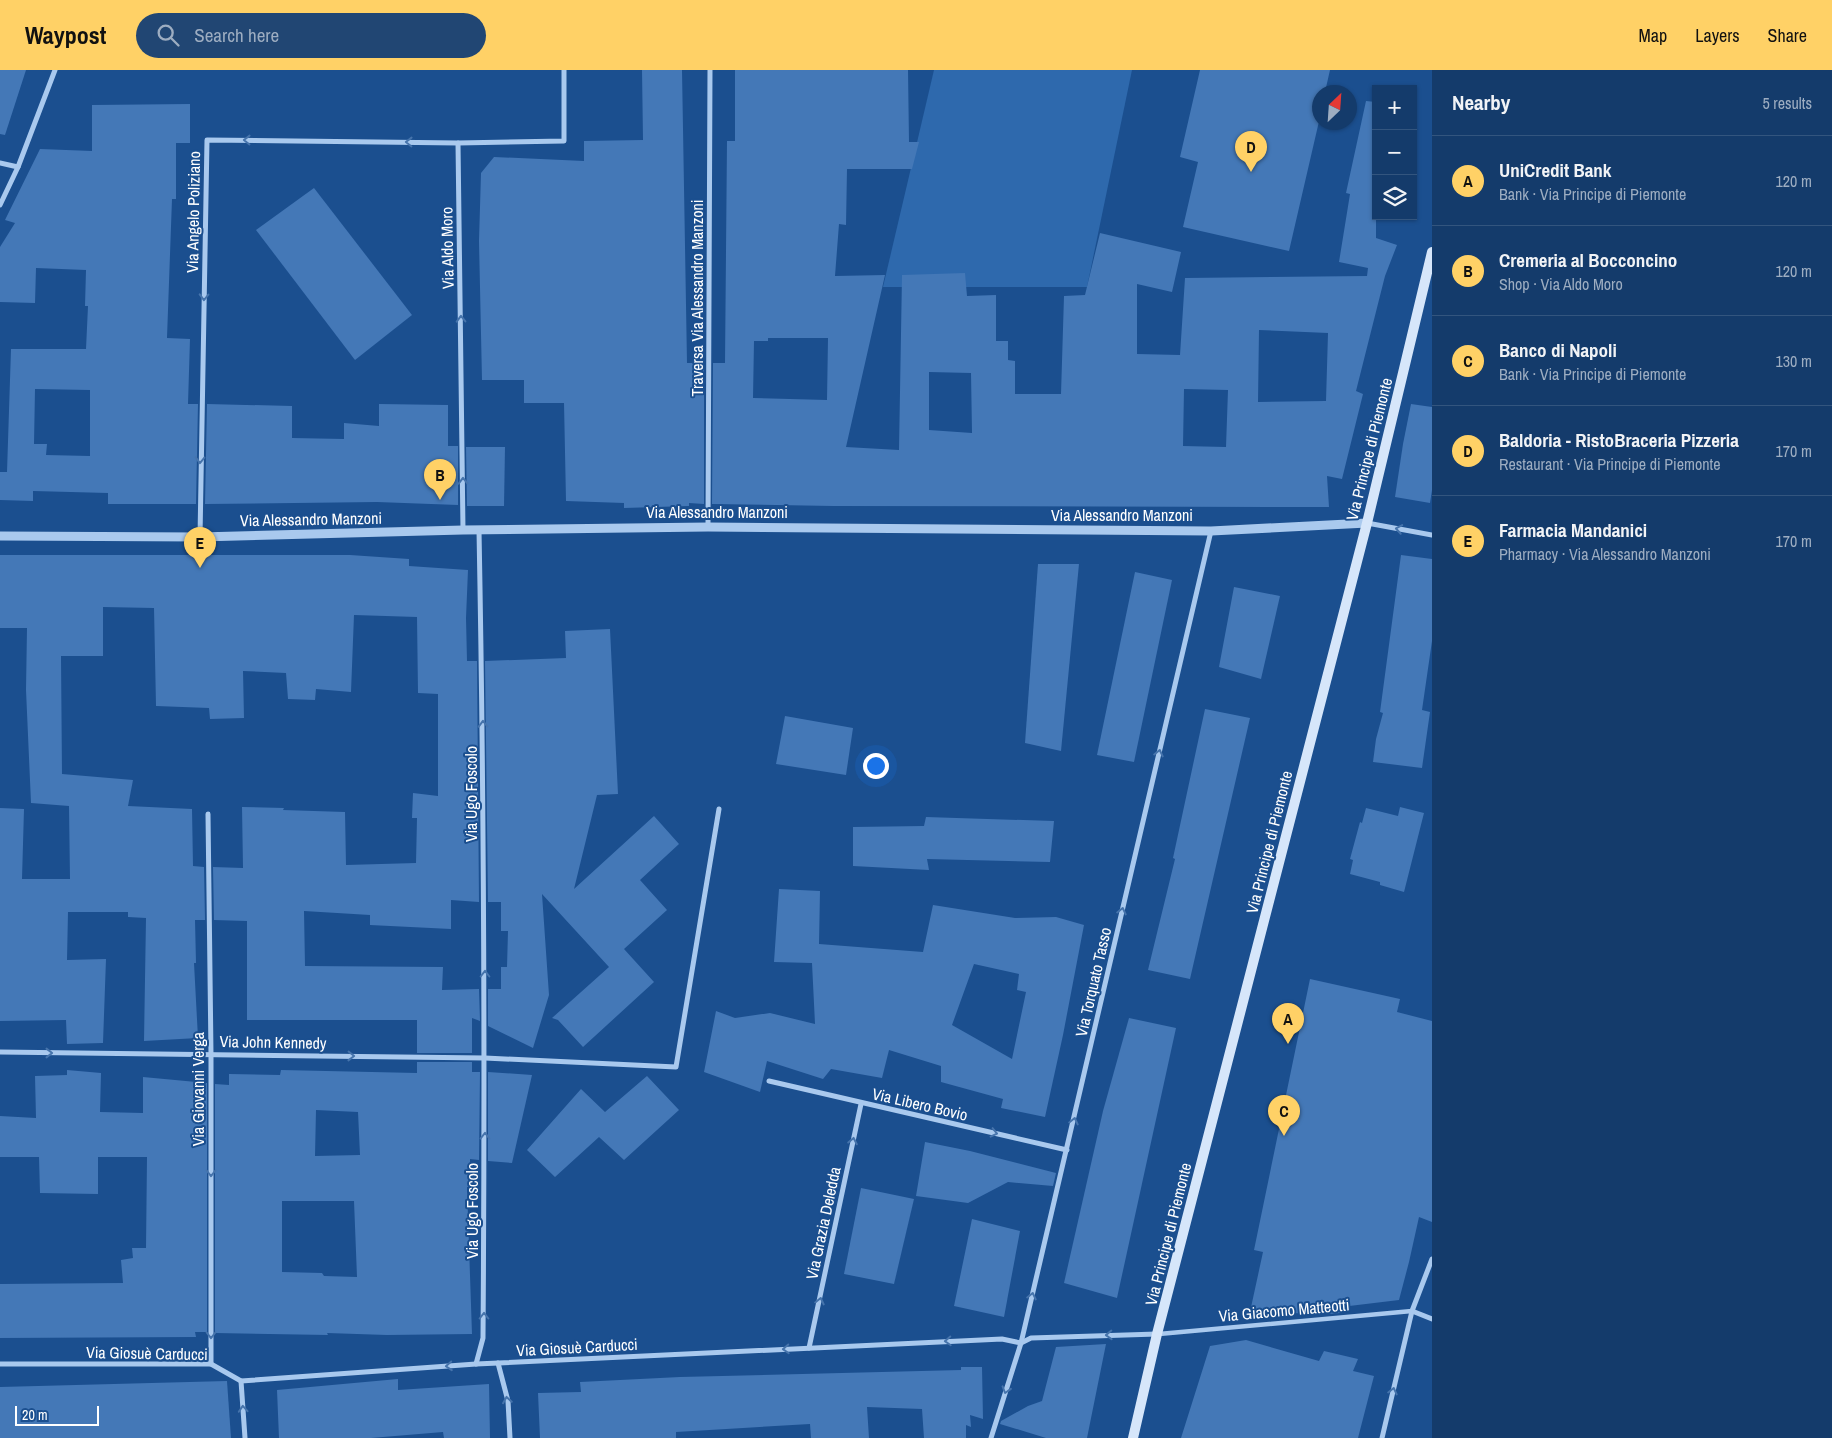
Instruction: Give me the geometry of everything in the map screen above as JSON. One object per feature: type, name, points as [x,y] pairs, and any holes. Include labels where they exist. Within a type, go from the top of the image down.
[{"type":"main road","name":"Via Principe di Piemonte","points":[[1133,1438],[1157,1334],[1366,523],[1432,252]]},
{"type":"street","points":[[0,206],[18,167],[55,70]]},
{"type":"street","points":[[458,143],[564,142],[564,70]]},
{"type":"street","name":"Traversa Via Alessandro Manzoni","points":[[708,527],[710,70]]},
{"type":"street","name":"Via Angelo Poliziano","points":[[200,536],[207,140],[458,143]]},
{"type":"street","name":"Via Aldo Moro","points":[[458,143],[463,530]]},
{"type":"street","points":[[0,163],[18,167]]},
{"type":"street","name":"Via Alessandro Manzoni","points":[[0,536],[200,536],[708,527],[1210,530],[1366,523],[1432,535]]},
{"type":"street","name":"Via Ugo Foscolo","points":[[476,1364],[483,1338],[485,1058],[480,530]]},
{"type":"street","name":"Via Torquato Tasso","points":[[991,1438],[1021,1343],[1210,530]]},
{"type":"street","points":[[485,1058],[676,1067],[719,809]]},
{"type":"street","name":"Via Giovanni Verga","points":[[208,814],[211,1054],[211,1364]]},
{"type":"street","name":"Via John Kennedy","points":[[0,1052],[485,1058]]},
{"type":"street","name":"Via Libero Bovio","points":[[769,1082],[1067,1150]]},
{"type":"street","name":"Via Grazia Deledda","points":[[810,1348],[861,1104]]},
{"type":"street","points":[[1382,1438],[1412,1311],[1432,1259]]},
{"type":"street","points":[[1412,1311],[1432,1318]]},
{"type":"street","name":"Via Giacomo Matteotti","points":[[1157,1334],[1412,1311]]},
{"type":"street","name":"Via Giosuè Carducci","points":[[0,1364],[211,1364],[241,1381],[476,1364],[1002,1338],[1021,1343],[1031,1338],[1157,1334]]},
{"type":"street","points":[[498,1363],[508,1401],[510,1438]]},
{"type":"street","points":[[241,1381],[245,1438]]},
{"type":"shaded area","points":[[934,70],[1132,70],[1087,287],[883,287]]},
{"type":"building","points":[[0,70],[26,70],[5,135],[0,134]]},
{"type":"building","points":[[642,70],[682,70],[687,363],[704,363],[704,504],[689,503],[689,506],[624,508],[624,503],[566,501],[564,403],[524,403],[524,380],[482,380],[479,241],[481,173],[494,157],[584,161],[584,141],[643,140]]},
{"type":"building","points":[[735,70],[908,70],[909,142],[919,142],[912,169],[847,169],[846,225],[839,224],[835,276],[885,275],[846,447],[899,450],[902,275],[965,273],[967,296],[996,295],[996,341],[1008,341],[1008,360],[1015,361],[1015,394],[1061,394],[1064,296],[1085,295],[1100,233],[1181,252],[1172,292],[1137,284],[1137,354],[1180,355],[1185,278],[1367,276],[1368,268],[1339,262],[1350,194],[1346,193],[1366,101],[1372,102],[1372,220],[1376,220],[1376,238],[1397,245],[1385,276],[1356,391],[1363,394],[1342,479],[1327,476],[1329,507],[712,504],[713,363],[725,363],[727,141],[735,141]],"holes":[[[1259,330],[1328,333],[1326,401],[1258,402]],[[768,338],[828,338],[827,400],[753,398],[754,341],[768,341]],[[929,372],[971,373],[972,433],[929,430]],[[1184,389],[1228,390],[1226,447],[1183,446]]]},
{"type":"building","points":[[1200,70],[1330,70],[1327,85],[1312,85],[1312,130],[1317,130],[1289,251],[1183,227],[1198,162],[1180,157]]},
{"type":"building","points":[[190,104],[190,143],[176,143],[176,199],[172,199],[167,338],[190,339],[188,404],[198,404],[196,504],[108,504],[108,493],[33,491],[33,501],[0,500],[0,472],[7,472],[11,349],[86,349],[88,306],[85,306],[86,270],[36,268],[35,303],[0,302],[0,247],[15,223],[5,220],[40,149],[92,151],[92,105]],"holes":[[[35,389],[90,390],[90,456],[46,455],[47,444],[34,444]]]},
{"type":"building","points":[[314,188],[412,315],[355,360],[256,230]]},
{"type":"building","points":[[207,404],[292,406],[292,438],[344,439],[344,423],[379,426],[379,404],[448,405],[448,446],[458,446],[458,505],[377,502],[205,504]]},
{"type":"building","points":[[1411,404],[1432,407],[1432,490],[1430,503],[1395,497]]},
{"type":"building","points":[[466,447],[505,447],[504,506],[467,506]]},
{"type":"building","points":[[0,555],[350,555],[409,559],[409,566],[468,570],[467,661],[477,661],[479,902],[451,900],[451,929],[370,925],[370,915],[304,911],[305,966],[443,967],[442,990],[479,989],[480,1021],[472,1018],[472,1053],[417,1053],[417,1020],[247,1020],[247,921],[214,920],[213,867],[243,868],[242,807],[345,812],[346,865],[416,863],[417,818],[412,818],[413,793],[438,796],[438,694],[418,693],[417,617],[354,615],[351,692],[316,689],[315,700],[288,699],[286,673],[243,671],[244,718],[210,719],[209,708],[156,706],[154,608],[103,607],[103,656],[61,656],[62,774],[133,780],[128,806],[192,809],[193,866],[204,867],[205,920],[195,920],[196,963],[194,963],[198,1038],[144,1041],[146,918],[128,917],[128,912],[68,912],[67,960],[106,959],[103,1043],[67,1044],[66,1020],[0,1021],[0,808],[24,809],[22,879],[70,879],[69,806],[31,803],[26,690],[27,628],[0,628]]},
{"type":"building","points":[[1401,555],[1432,559],[1432,641],[1422,710],[1430,712],[1422,768],[1373,762],[1376,739],[1383,713],[1380,712]]},
{"type":"building","points":[[1038,564],[1079,564],[1061,751],[1025,743]]},
{"type":"building","points":[[1135,572],[1172,580],[1134,762],[1097,755]]},
{"type":"building","points":[[1234,587],[1280,596],[1261,679],[1219,667]]},
{"type":"building","points":[[610,629],[618,794],[597,795],[574,889],[654,816],[679,844],[640,880],[667,910],[624,949],[654,982],[583,1047],[558,1020],[552,1018],[609,967],[542,894],[549,995],[533,1048],[488,1026],[488,989],[501,989],[501,967],[507,967],[508,931],[501,931],[501,902],[488,902],[485,661],[566,658],[565,631]]},
{"type":"building","points":[[1205,709],[1250,718],[1190,979],[1148,970],[1175,859],[1173,858]]},
{"type":"building","points":[[785,716],[853,728],[846,775],[776,764]]},
{"type":"building","points":[[1400,807],[1424,813],[1404,892],[1380,885],[1380,882],[1350,874],[1353,860],[1350,859],[1360,822],[1362,823],[1366,808],[1398,816]]},
{"type":"building","points":[[926,817],[1054,821],[1050,862],[927,859],[929,870],[853,866],[853,827],[924,826]]},
{"type":"building","points":[[779,889],[820,891],[819,944],[923,952],[933,905],[1015,918],[1056,917],[1084,925],[1045,1117],[1001,1108],[1003,1099],[941,1082],[941,1066],[889,1050],[882,1078],[831,1069],[823,1079],[767,1061],[760,1092],[704,1072],[716,1011],[735,1018],[770,1013],[815,1024],[812,963],[774,962]],"holes":[[[974,964],[1019,974],[1017,990],[1026,992],[1012,1059],[952,1025]]]},
{"type":"building","points":[[1310,979],[1400,999],[1397,1012],[1432,1021],[1432,1222],[1419,1217],[1399,1300],[1341,1307],[1340,1313],[1329,1314],[1250,1312],[1263,1252],[1254,1250]]},
{"type":"building","points":[[1129,1018],[1176,1028],[1117,1298],[1064,1283],[1103,1111]]},
{"type":"building","points":[[417,1062],[472,1062],[472,1072],[480,1072],[479,1160],[470,1159],[470,1187],[467,1187],[472,1334],[387,1335],[327,1333],[328,1335],[215,1333],[215,1084],[229,1085],[229,1074],[280,1075],[281,1070],[417,1073]],"holes":[[[316,1110],[358,1112],[360,1155],[315,1156]],[[282,1201],[354,1201],[357,1277],[324,1276],[322,1273],[282,1272]]]},
{"type":"building","points":[[67,1070],[101,1073],[100,1112],[143,1113],[143,1077],[207,1083],[207,1332],[195,1332],[196,1337],[0,1338],[0,1284],[123,1283],[121,1260],[133,1258],[132,1248],[146,1248],[147,1157],[98,1157],[98,1194],[40,1193],[39,1157],[0,1157],[0,1116],[36,1118],[35,1076],[67,1075]]},
{"type":"building","points":[[488,1072],[532,1075],[512,1163],[488,1161]]},
{"type":"building","points":[[647,1076],[679,1110],[624,1160],[599,1137],[555,1177],[527,1150],[581,1089],[605,1112]]},
{"type":"building","points":[[925,1142],[970,1151],[1056,1173],[1053,1186],[1008,1182],[968,1203],[916,1196]]},
{"type":"building","points":[[861,1188],[914,1199],[894,1284],[844,1274]]},
{"type":"building","points":[[972,1219],[1020,1231],[1004,1317],[954,1306]]},
{"type":"building","points":[[1246,1340],[1319,1361],[1324,1351],[1358,1359],[1353,1371],[1374,1376],[1358,1438],[1181,1438],[1210,1346]]},
{"type":"building","points":[[1106,1344],[1087,1438],[1046,1438],[1000,1424],[1001,1421],[1028,1406],[1042,1401],[1056,1347]]},
{"type":"building","points":[[961,1367],[982,1367],[983,1419],[970,1415],[971,1427],[966,1425],[966,1438],[924,1438],[922,1409],[867,1407],[869,1438],[811,1438],[810,1424],[676,1432],[676,1438],[540,1438],[538,1393],[581,1392],[580,1382],[680,1377],[961,1370]]},
{"type":"building","points":[[398,1379],[398,1390],[489,1384],[490,1438],[444,1438],[443,1432],[371,1438],[279,1438],[277,1390]]},
{"type":"building","points":[[227,1381],[231,1438],[0,1438],[0,1387]]},
{"type":"place","name":"Baldoria - RistoBraceria Pizzeria","points":[[1251,172]]},
{"type":"place","name":"Cremeria al Bocconcino","points":[[440,500]]},
{"type":"place","name":"Farmacia Mandanici","points":[[200,568]]},
{"type":"place","name":"UniCredit Bank","points":[[1288,1044]]},
{"type":"place","name":"Banco di Napoli","points":[[1284,1136]]}]
